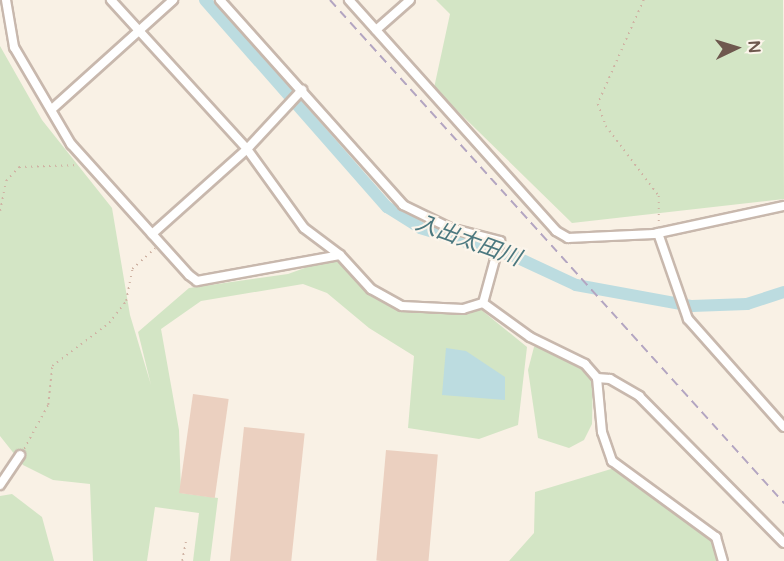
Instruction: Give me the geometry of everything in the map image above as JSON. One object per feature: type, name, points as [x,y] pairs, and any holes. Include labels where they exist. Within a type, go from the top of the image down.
[{"type":"street","points":[[6,0],[14,47],[88,162],[197,281],[340,255]]},
{"type":"street","points":[[111,0],[247,149],[304,228],[340,255],[370,289],[402,306],[463,309],[483,303]]},
{"type":"street","points":[[52,109],[173,0]]},
{"type":"street","points":[[220,0],[403,206],[450,228],[500,241],[483,303]]},
{"type":"street","points":[[349,0],[556,231],[568,238],[658,233],[784,206]]},
{"type":"street","points":[[376,30],[410,0]]},
{"type":"street","points":[[153,234],[247,149],[302,90]]},
{"type":"street","points":[[658,233],[688,319],[784,427]]},
{"type":"street","points":[[483,303],[530,338],[585,364],[597,378],[639,396],[784,543]]},
{"type":"street","points":[[597,378],[602,432],[612,461],[716,537],[723,561]]},
{"type":"street","points":[[0,485],[20,455]]},
{"type":"path","points":[[644,0],[598,104],[606,126],[659,196],[658,233]]},
{"type":"path","points":[[0,211],[6,181],[19,166],[65,169],[88,162]]},
{"type":"path","points":[[20,455],[48,405],[52,366],[109,323],[126,301],[132,269],[160,243]]},
{"type":"path","points":[[182,561],[186,541]]},
{"type":"green space","points":[[436,0],[783,0],[784,199],[572,223],[434,88],[450,14]]},
{"type":"green space","points":[[0,46],[42,120],[112,208],[130,315],[151,385],[138,332],[189,288],[288,274],[335,257],[381,297],[409,307],[469,314],[479,308],[527,347],[518,425],[479,439],[408,428],[414,356],[369,328],[327,293],[303,284],[201,301],[161,329],[179,430],[181,493],[218,498],[210,561],[193,561],[199,513],[155,507],[147,561],[93,561],[90,484],[53,480],[23,465],[0,436]]},
{"type":"green space","points":[[542,341],[569,352],[593,374],[592,424],[584,440],[569,448],[538,438],[528,370],[534,347]]},
{"type":"green space","points":[[621,466],[716,537],[723,561],[509,561],[534,533],[535,492]]},
{"type":"green space","points":[[12,494],[42,517],[54,561],[0,561],[0,496]]},
{"type":"water","points":[[446,348],[466,351],[505,377],[505,400],[442,395]]},
{"type":"building","points":[[193,394],[229,399],[215,498],[179,493]]},
{"type":"building","points":[[244,427],[305,433],[291,561],[230,561]]},
{"type":"building","points":[[386,450],[438,455],[428,561],[376,561]]},
{"type":"waterway","name":"入出太田川","points":[[205,0],[387,207],[420,228],[516,257],[576,285],[692,306],[747,304],[784,292]]},
{"type":"railway","points":[[330,0],[784,503]]}]
